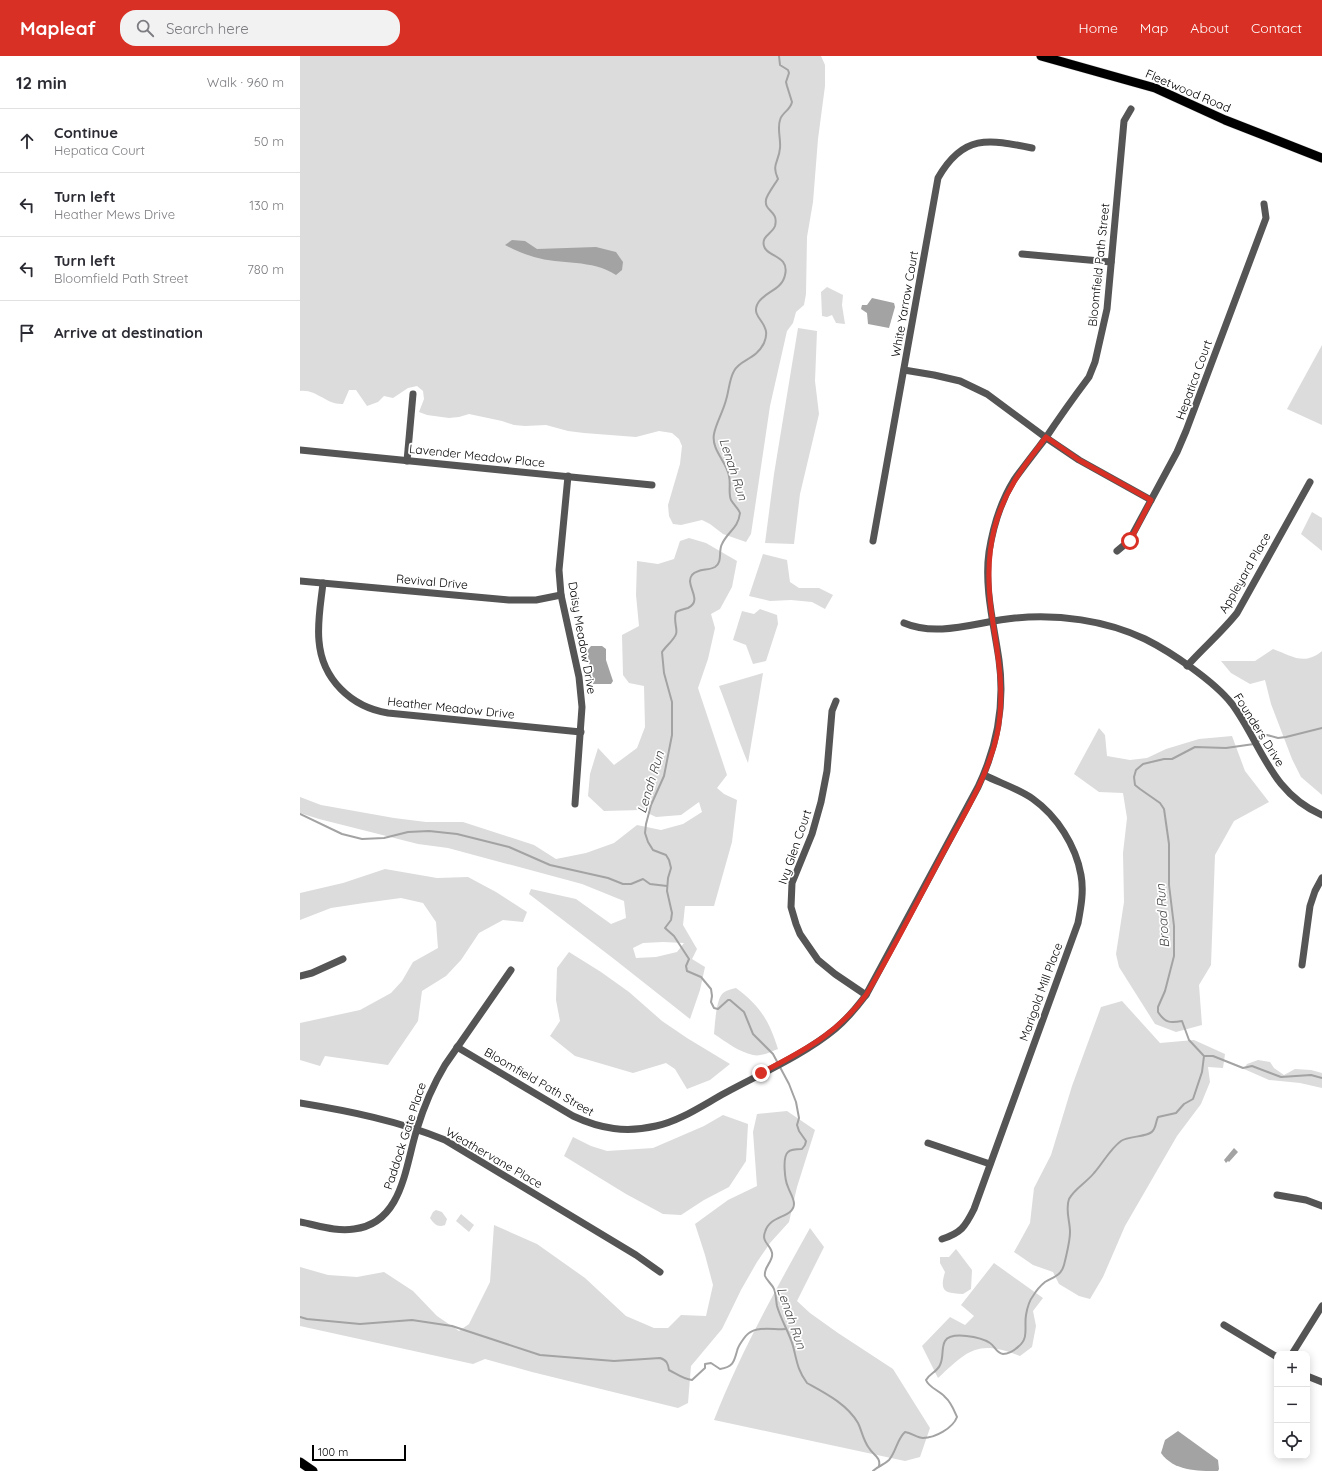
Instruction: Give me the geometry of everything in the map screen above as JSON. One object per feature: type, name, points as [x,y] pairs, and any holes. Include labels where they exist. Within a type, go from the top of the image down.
[{"type":"main road","name":"Fleetwood Road","points":[[1041,56],[1155,88],[1218,118],[1322,158]]},
{"type":"main road","points":[[300,1462],[313,1471]]},
{"type":"street","name":"Bloomfield Path Street","points":[[457,1047],[573,1116],[597,1126],[612,1129],[633,1129],[656,1126],[680,1117],[790,1057],[836,1029],[855,1010],[866,995],[984,775],[997,735],[1001,706],[1001,686],[989,590],[988,566],[996,521],[1014,481],[1089,377],[1095,362],[1107,309],[1124,121],[1130,109]]},
{"type":"street","name":"White Yarrow Court","points":[[873,541],[938,178],[958,152],[977,143],[996,142],[1032,148]]},
{"type":"street","name":"Hepatica Court","points":[[1117,551],[1130,541],[1176,452],[1194,412],[1266,218],[1264,204]]},
{"type":"street","points":[[1022,254],[1111,262]]},
{"type":"street","points":[[904,370],[960,381],[987,394],[1079,460],[1151,500]]},
{"type":"street","points":[[407,461],[413,394]]},
{"type":"street","name":"Lavender Meadow Place","points":[[300,450],[652,485]]},
{"type":"street","name":"Daisy Meadow Drive","points":[[568,476],[560,562],[561,596],[579,677],[582,707],[575,804]]},
{"type":"street","name":"Appleyard Place","points":[[1187,666],[1204,647],[1224,629],[1237,613],[1310,482]]},
{"type":"street","name":"Revival Drive","points":[[300,581],[522,601],[561,596]]},
{"type":"street","name":"Heather Meadow Drive","points":[[323,583],[318,632],[321,654],[328,672],[334,682],[357,702],[375,710],[388,713],[581,732]]},
{"type":"street","name":"Founders Drive","points":[[904,623],[915,628],[931,629],[953,628],[1015,618],[1052,617],[1089,621],[1119,629],[1144,639],[1170,653],[1213,685],[1235,708],[1275,777],[1288,792],[1322,815]]},
{"type":"street","name":"Ivy Glen Court","points":[[836,701],[832,711],[828,764],[823,795],[812,834],[792,883],[792,907],[800,934],[818,960],[835,974],[866,995]]},
{"type":"street","name":"Marigold Mill Place","points":[[942,1239],[954,1235],[961,1230],[968,1221],[974,1209],[1078,923],[1081,908],[1081,874],[1074,850],[1054,818],[1045,809],[1024,794],[984,775]]},
{"type":"street","points":[[1302,965],[1310,906],[1315,891],[1322,878]]},
{"type":"street","points":[[300,976],[312,973],[343,958]]},
{"type":"street","name":"Paddock Gate Place","points":[[300,1222],[333,1229],[349,1230],[364,1227],[382,1218],[391,1208],[400,1191],[416,1130],[424,1106],[435,1081],[511,970]]},
{"type":"street","name":"Weathervane Place","points":[[300,1104],[349,1111],[445,1140],[636,1255],[660,1272]]},
{"type":"street","points":[[928,1143],[990,1164]]},
{"type":"street","points":[[1277,1195],[1306,1200],[1322,1206]]},
{"type":"street","points":[[1294,1351],[1322,1306]]},
{"type":"street","points":[[1224,1325],[1274,1355]]},
{"type":"street","points":[[1310,1377],[1322,1382]]},
{"type":"shaded area","points":[[300,56],[821,56],[825,65],[825,86],[818,139],[813,202],[807,237],[806,294],[804,305],[796,312],[793,323],[787,331],[770,406],[751,534],[746,542],[723,534],[702,520],[681,525],[673,524],[669,516],[668,505],[680,464],[682,446],[679,439],[672,433],[659,431],[636,437],[568,431],[546,425],[514,425],[469,414],[449,418],[427,415],[419,412],[424,399],[423,391],[417,386],[408,388],[393,398],[384,396],[378,402],[367,406],[356,390],[349,390],[343,404],[337,404],[312,392],[300,391]]},
{"type":"shaded area","points":[[512,240],[525,241],[537,249],[596,247],[616,252],[623,262],[622,270],[616,275],[607,270],[587,264],[534,257],[505,245]]},
{"type":"shaded area","points":[[827,287],[843,295],[842,305],[845,324],[836,323],[832,315],[827,317],[822,316],[821,292]]},
{"type":"shaded area","points":[[872,298],[894,303],[895,307],[889,328],[868,324],[867,313],[861,309],[862,305],[867,305]]},
{"type":"shaded area","points":[[798,328],[817,331],[815,381],[819,414],[800,494],[794,544],[765,543],[774,474]]},
{"type":"shaded area","points":[[1322,345],[1322,425],[1287,409]]},
{"type":"shaded area","points":[[1312,512],[1322,518],[1322,551],[1301,534]]},
{"type":"shaded area","points":[[689,538],[706,543],[737,561],[732,587],[720,609],[711,614],[715,628],[708,659],[698,688],[727,775],[717,788],[724,794],[737,800],[732,842],[714,906],[685,906],[683,925],[697,949],[692,959],[705,967],[700,990],[690,1019],[529,894],[531,889],[576,899],[611,924],[626,918],[624,901],[582,884],[448,848],[418,844],[300,813],[300,797],[321,805],[394,818],[426,822],[463,822],[534,845],[556,859],[586,853],[614,843],[637,825],[661,830],[683,824],[702,812],[699,802],[681,815],[656,817],[641,810],[604,811],[588,796],[590,774],[598,748],[614,765],[637,748],[645,727],[644,686],[629,683],[623,675],[622,635],[639,626],[636,595],[637,561],[658,564],[674,559],[680,541]],"holes":[[[643,943],[684,943],[677,952],[656,957],[636,958],[633,948]]]},
{"type":"shaded area","points":[[763,554],[787,560],[790,582],[799,588],[819,588],[833,595],[825,609],[812,602],[791,600],[770,601],[749,596]]},
{"type":"shaded area","points":[[760,609],[777,615],[778,624],[766,661],[753,664],[746,645],[733,640],[742,611],[754,614]]},
{"type":"shaded area","points":[[591,646],[602,646],[606,649],[606,660],[613,681],[611,684],[593,684],[587,651]]},
{"type":"shaded area","points":[[1273,649],[1292,657],[1304,659],[1316,656],[1322,651],[1322,795],[1301,777],[1292,759],[1271,704],[1265,680],[1250,684],[1231,673],[1221,661],[1255,661]]},
{"type":"shaded area","points":[[763,673],[748,763],[719,686]]},
{"type":"shaded area","points":[[1099,728],[1105,735],[1107,756],[1130,760],[1147,758],[1166,749],[1199,739],[1232,736],[1245,771],[1269,802],[1234,821],[1215,855],[1211,965],[1199,985],[1202,1025],[1176,1032],[1155,1024],[1119,967],[1116,954],[1124,902],[1123,853],[1127,818],[1123,793],[1099,792],[1074,774]]},
{"type":"shaded area","points":[[385,869],[437,878],[468,877],[496,892],[527,912],[523,922],[503,920],[479,933],[461,960],[446,976],[422,991],[418,1021],[388,1065],[325,1056],[320,1066],[300,1060],[300,1023],[360,1010],[391,993],[402,981],[413,962],[438,948],[436,922],[423,903],[401,898],[331,908],[300,920],[300,893],[343,883]]},
{"type":"shaded area","points":[[569,952],[629,992],[662,1021],[730,1064],[710,1080],[687,1089],[675,1069],[666,1063],[633,1073],[575,1056],[550,1036],[560,1021],[556,1000],[557,968]]},
{"type":"shaded area","points":[[736,988],[763,1014],[778,1049],[762,1055],[748,1054],[714,1034],[716,1012],[721,996],[726,991]]},
{"type":"shaded area","points":[[1122,1001],[1160,1043],[1194,1040],[1225,1054],[1223,1068],[1208,1067],[1210,1082],[1201,1104],[1177,1136],[1125,1226],[1103,1277],[1090,1299],[1079,1296],[1059,1284],[1053,1272],[1033,1265],[1014,1252],[1030,1223],[1034,1188],[1051,1155],[1072,1086],[1101,1007]]},
{"type":"shaded area","points":[[1258,1060],[1270,1062],[1274,1068],[1284,1075],[1295,1069],[1311,1070],[1322,1073],[1322,1088],[1300,1083],[1269,1080],[1244,1069],[1247,1064]]},
{"type":"shaded area","points":[[787,1111],[815,1130],[797,1187],[789,1222],[770,1243],[757,1262],[741,1290],[722,1329],[691,1366],[688,1403],[678,1408],[485,1359],[473,1364],[300,1326],[300,1267],[328,1275],[357,1277],[384,1272],[413,1291],[437,1316],[459,1331],[469,1324],[490,1282],[494,1225],[537,1244],[585,1278],[626,1316],[654,1328],[668,1328],[681,1315],[706,1316],[713,1285],[695,1224],[728,1200],[757,1186],[753,1132],[757,1114]]},
{"type":"shaded area","points":[[723,1115],[748,1124],[746,1161],[729,1187],[704,1200],[681,1215],[663,1214],[626,1194],[564,1156],[573,1137],[591,1146],[607,1151],[653,1148],[704,1126]]},
{"type":"shaded area","points":[[1234,1148],[1238,1152],[1229,1162],[1228,1161],[1226,1163],[1224,1160]]},
{"type":"shaded area","points":[[436,1210],[442,1212],[447,1219],[445,1225],[436,1225],[430,1218]]},
{"type":"shaded area","points":[[461,1214],[474,1225],[469,1232],[456,1221]]},
{"type":"shaded area","points":[[810,1228],[824,1247],[797,1301],[810,1313],[838,1333],[893,1369],[930,1428],[920,1457],[905,1461],[714,1420],[747,1346]]},
{"type":"shaded area","points":[[956,1249],[972,1270],[971,1289],[963,1294],[948,1292],[943,1287],[945,1272],[940,1263],[940,1257],[949,1257]]},
{"type":"shaded area","points":[[994,1263],[1043,1298],[1033,1311],[1036,1326],[1032,1347],[1020,1356],[994,1348],[974,1350],[958,1360],[938,1378],[922,1346],[950,1317],[965,1325],[974,1316],[961,1305]]},
{"type":"shaded area","points":[[1178,1431],[1218,1460],[1218,1471],[1186,1469],[1179,1467],[1166,1459],[1161,1453],[1165,1440]]},
{"type":"waterway","name":"Lenah Run","points":[[779,56],[780,65],[788,70],[789,73],[786,82],[792,102],[790,107],[782,115],[779,123],[780,148],[775,166],[778,179],[766,198],[767,207],[775,217],[776,221],[774,229],[765,237],[763,243],[766,250],[781,260],[784,264],[786,268],[785,275],[780,285],[763,297],[757,305],[757,314],[766,331],[764,343],[757,353],[740,364],[734,371],[725,404],[715,430],[715,445],[728,471],[730,497],[740,513],[737,523],[722,544],[720,559],[717,565],[712,568],[697,571],[692,575],[690,583],[694,601],[688,608],[676,612],[676,634],[662,652],[664,673],[672,702],[672,735],[664,776],[651,805],[645,833],[653,850],[666,855],[669,860],[671,868],[668,878],[667,891],[672,913],[671,920],[665,928],[674,936],[689,959],[686,966],[687,971],[701,977],[711,989],[711,1002],[714,1008],[718,1009],[730,1000],[744,1012],[753,1034],[773,1054],[789,1084],[796,1102],[799,1118],[797,1125],[806,1141],[802,1149],[791,1150],[786,1155],[786,1180],[794,1204],[793,1209],[790,1212],[772,1222],[765,1232],[764,1238],[771,1250],[772,1256],[765,1276],[774,1289],[777,1306],[791,1341],[801,1373],[807,1383],[828,1395],[848,1410],[858,1423],[867,1445],[878,1458],[879,1466]]},
{"type":"waterway","name":"Broad Run","points":[[1258,742],[1262,737],[1267,735],[1278,738],[1286,737],[1322,728]]},
{"type":"waterway","name":"Broad Run","points":[[873,1471],[889,1460],[900,1438],[905,1432],[921,1438],[928,1438],[943,1432],[955,1421],[957,1417],[949,1401],[929,1385],[926,1380],[940,1365],[945,1341],[953,1336],[966,1336],[986,1341],[992,1344],[999,1352],[1003,1354],[1012,1352],[1016,1349],[1022,1343],[1025,1336],[1026,1315],[1028,1305],[1032,1298],[1045,1282],[1059,1274],[1063,1269],[1070,1236],[1067,1207],[1071,1195],[1091,1176],[1113,1148],[1121,1141],[1152,1132],[1158,1117],[1176,1113],[1184,1104],[1193,1099],[1202,1072],[1204,1056],[1189,1040],[1182,1021],[1168,1021],[1158,1012],[1158,1007],[1165,991],[1174,956],[1174,926],[1169,885],[1169,844],[1164,809],[1160,803],[1135,785],[1134,777],[1136,770],[1143,764],[1164,759],[1172,759],[1195,747],[1226,748],[1254,744]]},
{"type":"waterway","points":[[300,814],[342,834],[362,839],[384,838],[408,832],[429,831],[457,834],[509,847],[550,865],[608,878],[623,884],[631,884],[643,879],[650,884],[667,886]]},
{"type":"waterway","points":[[1204,1056],[1213,1056],[1243,1068],[1252,1066],[1281,1077],[1311,1075],[1322,1078]]},
{"type":"waterway","points":[[300,1317],[360,1324],[412,1320],[452,1326],[540,1355],[614,1361],[660,1358],[667,1362],[669,1370],[692,1380],[705,1368],[705,1364],[711,1363],[720,1369],[728,1367],[734,1361],[738,1349],[747,1334],[762,1329],[786,1329]]},
{"type":"route","points":[[761,1073],[823,1038],[836,1029],[855,1010],[873,984],[984,775],[997,735],[1001,706],[999,662],[989,590],[989,554],[996,521],[1007,494],[1014,481],[1046,437],[1079,460],[1151,500],[1130,541]]}]
